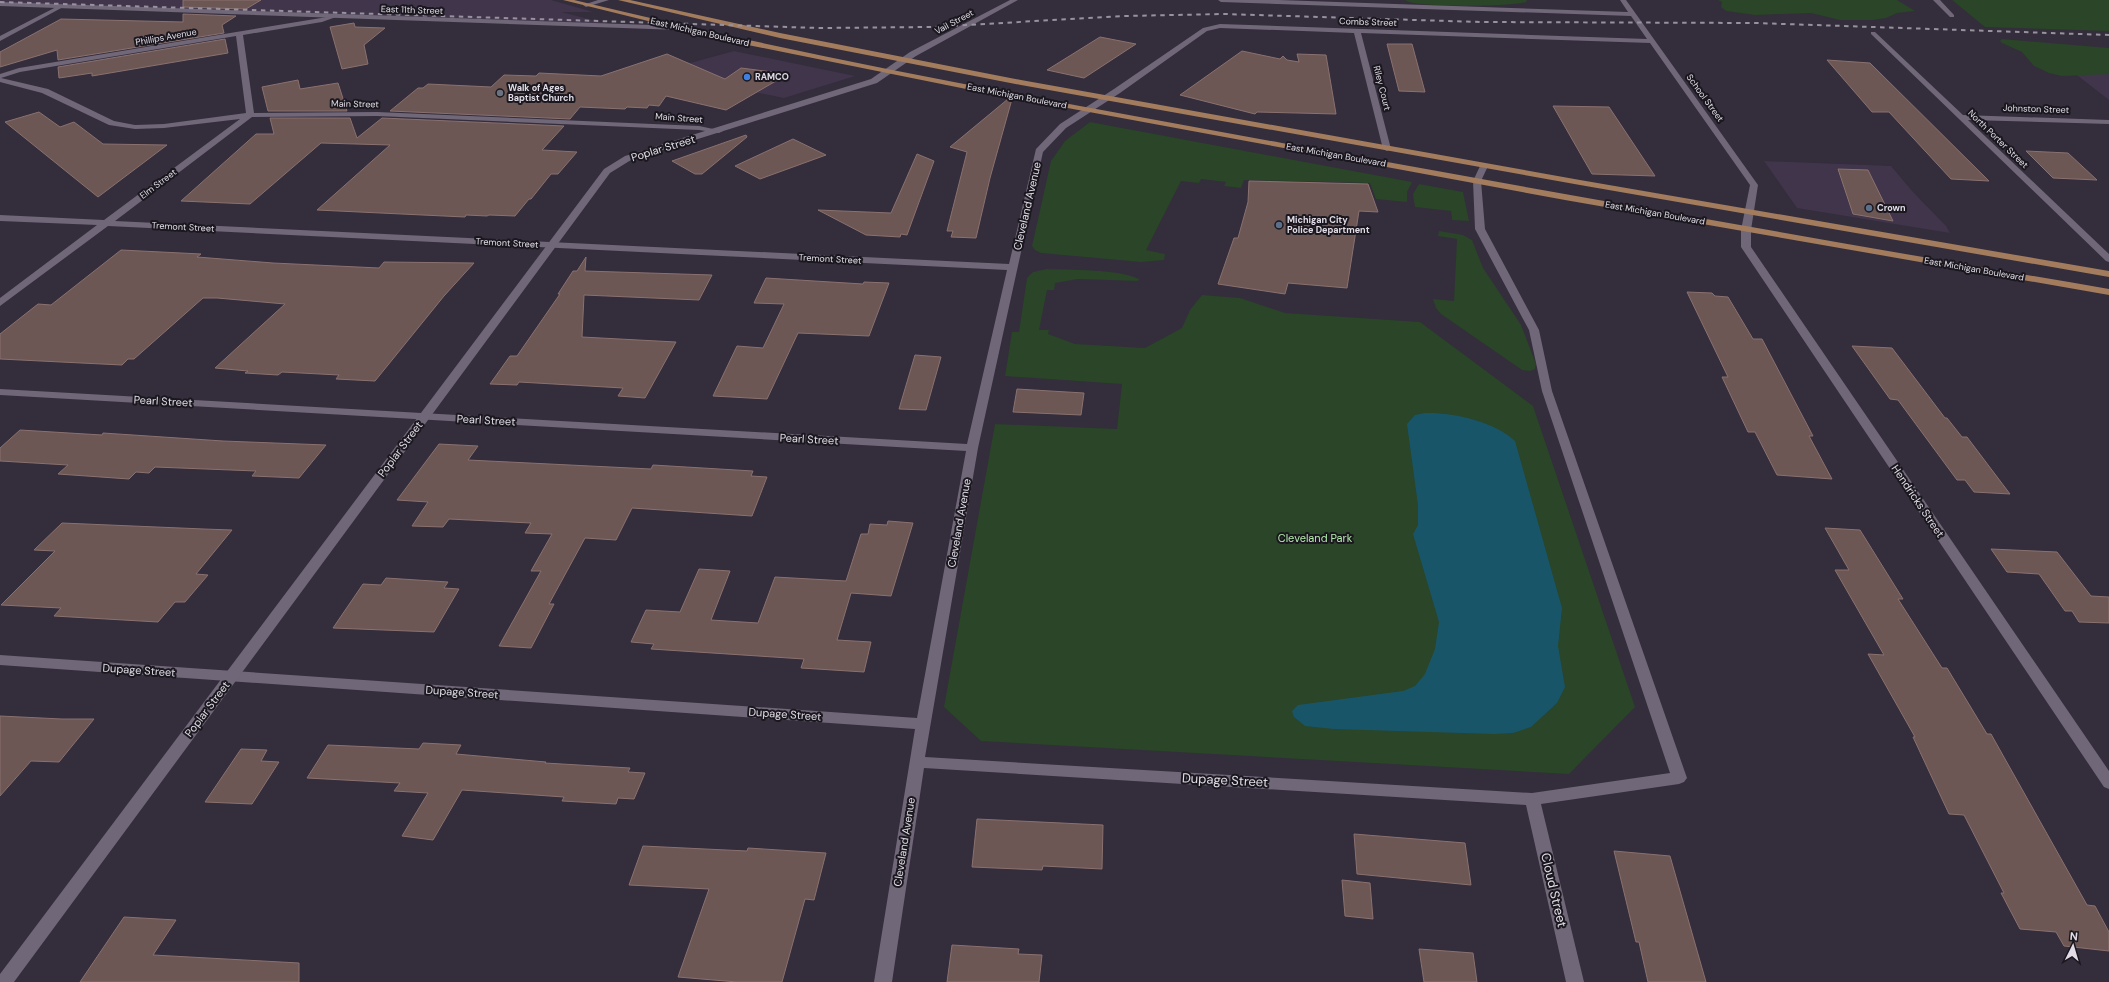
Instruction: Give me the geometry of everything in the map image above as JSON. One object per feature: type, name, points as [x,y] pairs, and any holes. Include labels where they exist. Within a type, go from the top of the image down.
[{"type":"main road","name":"East Michigan Boulevard","points":[[566,0],[680,28],[1087,110],[1746,230],[2109,292]]},
{"type":"main road","name":"East Michigan Boulevard","points":[[621,0],[777,36],[1106,99],[1749,213],[2109,274]]},
{"type":"street","points":[[586,5],[606,0]]},
{"type":"street","name":"Vail Street","points":[[902,60],[1015,0]]},
{"type":"street","points":[[1221,0],[1632,14]]},
{"type":"street","name":"School Street","points":[[1623,0],[1754,185],[1749,213]]},
{"type":"street","points":[[1936,0],[1952,16]]},
{"type":"street","name":"East 11th Street","points":[[0,4],[680,28]]},
{"type":"street","points":[[0,39],[62,6]]},
{"type":"street","name":"Phillips Avenue","points":[[0,76],[19,70],[238,34],[334,16]]},
{"type":"street","name":"Combs Street","points":[[1106,99],[1205,29],[1220,26],[1652,41]]},
{"type":"street","name":"Riley Court","points":[[1357,31],[1387,149]]},
{"type":"street","points":[[238,34],[250,115]]},
{"type":"street","name":"North Porter Street","points":[[1873,34],[2109,259]]},
{"type":"street","name":"Poplar Street","points":[[4,982],[607,171],[628,158],[719,131],[874,81],[902,60]]},
{"type":"street","name":"Main Street","points":[[0,80],[45,91],[112,123],[135,127],[164,126],[250,115],[377,114],[699,128],[719,131]]},
{"type":"street","name":"Cleveland Avenue","points":[[883,982],[917,762],[972,448],[1039,152],[1063,126],[1106,99]]},
{"type":"street","name":"Elm Street","points":[[0,303],[250,115]]},
{"type":"street","name":"Johnston Street","points":[[1961,117],[2109,122]]},
{"type":"street","points":[[1477,181],[1484,166]]},
{"type":"street","name":"Dupage Street","points":[[917,762],[1532,799],[1679,778],[1547,391],[1534,330],[1480,229],[1477,181]]},
{"type":"street","name":"Hendricks Street","points":[[1749,213],[1746,230],[1746,247],[2109,783]]},
{"type":"street","name":"Tremont Street","points":[[0,218],[551,246],[1013,267]]},
{"type":"street","name":"Pearl Street","points":[[0,392],[972,448]]},
{"type":"street","name":"Dupage Street","points":[[0,660],[924,724]]},
{"type":"street","name":"Cloud Street","points":[[1532,799],[1575,982]]},
{"type":"shaded area","points":[[0,0],[551,0],[593,12],[561,12],[608,24],[0,4]]},
{"type":"shaded area","points":[[734,51],[855,76],[784,98],[657,72]]},
{"type":"shaded area","points":[[2073,72],[2109,73],[2109,100]]},
{"type":"shaded area","points":[[1764,161],[1891,166],[1913,192],[1946,226],[1950,233],[1797,208]]},
{"type":"green space","points":[[1405,0],[1527,0],[1526,2],[1517,4],[1463,6],[1412,3]]},
{"type":"green space","points":[[1718,0],[1897,0],[1915,11],[1897,13],[1886,18],[1873,20],[1840,20],[1811,13],[1755,15],[1726,11],[1721,7],[1722,2]]},
{"type":"green space","points":[[1952,0],[2109,0],[2109,31],[1985,27]]},
{"type":"green space","points":[[2002,39],[2109,48],[2109,74],[2062,76],[2049,73],[2034,66],[2022,52],[2002,43],[2000,41]]},
{"type":"green space","points":[[1090,122],[1412,182],[1407,192],[1407,202],[1376,199],[1370,183],[1244,180],[1241,188],[1224,186],[1226,182],[1201,179],[1199,183],[1181,181],[1146,250],[1165,254],[1164,260],[1141,262],[1041,253],[1035,250],[1032,246],[1051,161],[1065,141]]},
{"type":"green space","points":[[1419,184],[1463,192],[1469,221],[1452,220],[1451,211],[1415,207],[1413,194]]},
{"type":"green space","points":[[1439,231],[1463,235],[1472,240],[1483,268],[1521,325],[1536,364],[1535,369],[1530,371],[1522,370],[1441,314],[1436,308],[1433,299],[1454,301],[1457,239],[1438,236]]},
{"type":"green space","name":"Cleveland Park","points":[[1047,269],[1120,273],[1139,279],[1138,281],[1078,279],[1055,283],[1054,290],[1047,290],[1039,330],[1049,330],[1048,334],[1075,344],[1145,348],[1182,328],[1190,310],[1202,295],[1240,298],[1285,313],[1420,322],[1533,406],[1635,707],[1569,774],[981,741],[944,707],[995,424],[1117,429],[1122,384],[1005,376],[1012,332],[1019,332],[1027,278],[1033,272]]},
{"type":"water","points":[[1425,413],[1448,414],[1473,420],[1497,428],[1515,441],[1562,608],[1558,646],[1565,687],[1557,703],[1531,727],[1513,733],[1494,734],[1334,729],[1305,726],[1294,717],[1292,711],[1298,705],[1403,691],[1415,686],[1425,674],[1435,649],[1439,622],[1413,534],[1418,525],[1418,505],[1407,424],[1415,415]]},
{"type":"building","points":[[183,0],[261,0],[246,9],[183,7]]},
{"type":"building","points":[[183,14],[236,16],[222,25],[224,33],[58,60],[57,50],[0,67],[0,52],[61,19],[183,22]]},
{"type":"building","points":[[354,23],[355,27],[385,28],[364,45],[368,64],[342,69],[330,27]]},
{"type":"building","points":[[1100,37],[1136,44],[1084,78],[1047,70]]},
{"type":"building","points":[[225,39],[228,53],[92,76],[92,73],[59,78],[58,67]]},
{"type":"building","points":[[1387,44],[1412,44],[1425,92],[1399,91]]},
{"type":"building","points":[[1242,51],[1280,59],[1283,56],[1287,60],[1299,62],[1297,54],[1326,55],[1336,114],[1257,112],[1255,114],[1180,95]]},
{"type":"building","points":[[667,54],[725,79],[741,68],[788,74],[726,110],[666,96],[659,106],[649,105],[647,108],[627,107],[625,109],[580,107],[570,119],[390,111],[418,88],[423,88],[428,84],[491,87],[504,75],[536,76],[539,73],[601,76]]},
{"type":"building","points":[[1827,60],[1870,63],[1989,181],[1951,179],[1889,112],[1872,112]]},
{"type":"building","points":[[298,80],[300,89],[338,83],[347,111],[268,111],[262,87]]},
{"type":"building","points":[[1008,99],[1012,99],[990,178],[976,238],[951,237],[953,231],[947,231],[967,152],[950,147]]},
{"type":"building","points":[[1553,106],[1609,107],[1655,176],[1592,174]]},
{"type":"building","points":[[39,112],[60,127],[74,122],[103,144],[167,145],[98,197],[5,122]]},
{"type":"building","points":[[270,118],[350,118],[357,138],[382,118],[564,126],[542,150],[577,152],[558,174],[551,174],[515,216],[466,215],[465,217],[317,210],[390,145],[321,143],[250,204],[181,201],[256,134],[274,134]]},
{"type":"building","points":[[746,135],[747,137],[702,174],[695,174],[672,161]]},
{"type":"building","points":[[793,139],[826,155],[760,179],[735,166]]},
{"type":"building","points":[[2026,151],[2068,153],[2097,180],[2053,178]]},
{"type":"building","points":[[917,154],[934,161],[907,235],[901,234],[900,237],[866,235],[818,210],[891,213]]},
{"type":"building","points":[[1838,169],[1868,170],[1893,221],[1853,214]]},
{"type":"building","name":"Michigan City Police Department","points":[[1249,181],[1368,184],[1378,212],[1359,211],[1347,288],[1288,283],[1285,294],[1218,284],[1234,238],[1238,238],[1248,202]]},
{"type":"building","points":[[121,250],[201,254],[197,257],[273,263],[379,268],[384,262],[474,263],[444,296],[375,381],[336,379],[339,375],[282,372],[278,375],[245,373],[248,371],[215,368],[285,304],[217,298],[203,298],[134,359],[128,359],[122,365],[0,359],[0,334],[38,304],[51,305]]},
{"type":"building","points":[[586,257],[585,271],[712,275],[699,300],[584,295],[582,337],[676,342],[645,398],[618,396],[623,388],[519,382],[517,385],[490,384],[510,356],[517,356],[560,294],[558,294],[573,271],[577,271]]},
{"type":"building","points":[[766,278],[863,284],[864,282],[889,283],[869,336],[798,333],[767,399],[713,396],[737,346],[763,348],[784,304],[754,303]]},
{"type":"building","points":[[1687,292],[1712,293],[1715,296],[1728,297],[1753,339],[1762,339],[1813,436],[1809,436],[1832,479],[1777,475],[1755,432],[1748,432],[1722,377],[1728,377]]},
{"type":"building","points":[[1852,346],[1892,348],[1945,418],[1947,418],[1962,437],[1967,437],[2010,494],[1974,492],[1965,480],[1957,480],[1898,400],[1890,399]]},
{"type":"building","points":[[915,355],[941,357],[926,410],[899,409]]},
{"type":"building","points":[[1017,389],[1084,393],[1081,415],[1013,412]]},
{"type":"building","points":[[20,430],[326,445],[299,478],[252,476],[256,471],[155,467],[149,473],[136,472],[129,479],[58,474],[68,465],[0,461],[0,448]]},
{"type":"building","points":[[439,444],[478,446],[468,460],[651,469],[653,465],[753,471],[751,476],[767,477],[752,516],[632,508],[616,540],[585,538],[549,604],[554,604],[531,648],[499,646],[541,571],[531,571],[552,534],[525,533],[531,523],[449,519],[443,527],[412,526],[428,502],[397,500]]},
{"type":"building","points":[[888,521],[913,523],[891,596],[851,593],[837,640],[871,642],[864,672],[801,668],[804,659],[651,649],[654,644],[631,642],[646,610],[680,612],[699,569],[730,571],[711,620],[758,623],[775,577],[846,581],[861,534],[868,534],[870,524],[887,525]]},
{"type":"building","points":[[62,523],[232,530],[196,574],[208,575],[185,602],[175,602],[158,622],[54,616],[61,608],[1,605],[55,551],[34,550]]},
{"type":"building","points":[[1825,528],[1860,530],[1903,599],[1898,599],[1942,668],[1947,668],[1987,734],[1991,734],[2087,905],[2095,906],[2109,932],[2109,951],[2064,946],[2056,932],[2020,929],[2001,893],[2004,893],[1964,815],[1949,814],[1913,737],[1915,737],[1868,654],[1884,655],[1835,570],[1849,570]]},
{"type":"building","points":[[1991,549],[2057,552],[2091,596],[2109,597],[2109,623],[2079,622],[2072,611],[2065,611],[2039,574],[2007,572]]},
{"type":"building","points":[[386,578],[448,582],[444,588],[459,589],[434,632],[333,628],[363,584],[381,585]]},
{"type":"building","points":[[0,716],[94,719],[59,762],[31,761],[0,796]]},
{"type":"building","points":[[423,743],[461,745],[456,754],[546,762],[545,763],[630,768],[628,772],[645,773],[634,799],[618,798],[616,804],[562,801],[564,797],[462,790],[433,840],[402,836],[428,793],[394,791],[400,783],[307,778],[328,745],[419,749]]},
{"type":"building","points":[[241,749],[267,750],[261,761],[279,762],[252,804],[205,802]]},
{"type":"building","points":[[977,819],[1103,825],[1102,869],[1043,866],[1042,870],[972,867]]},
{"type":"building","points":[[1354,834],[1465,843],[1471,885],[1357,874]]},
{"type":"building","points":[[643,846],[747,851],[748,848],[826,853],[814,900],[805,899],[782,982],[737,982],[678,977],[709,889],[629,885]]},
{"type":"building","points":[[1614,851],[1670,856],[1706,982],[1648,982],[1639,942],[1636,942]]},
{"type":"building","points":[[1342,880],[1370,883],[1373,919],[1345,916]]},
{"type":"building","points":[[124,917],[176,920],[153,955],[299,963],[299,982],[80,982]]},
{"type":"building","points":[[952,945],[1019,949],[1018,954],[1042,955],[1039,982],[947,982]]},
{"type":"building","points":[[1419,949],[1473,953],[1477,982],[1424,982]]},
{"type":"railway","points":[[0,2],[819,28],[931,27],[1124,16],[1224,14],[1480,22],[1755,23],[2109,35]]},
{"type":"place","name":"RAMCO","points":[[747,77]]},
{"type":"place","name":"Walk of Ages Baptist Church","points":[[500,93]]},
{"type":"place","name":"Crown","points":[[1869,208]]},
{"type":"place","name":"Michigan City Police Department","points":[[1279,225]]}]
